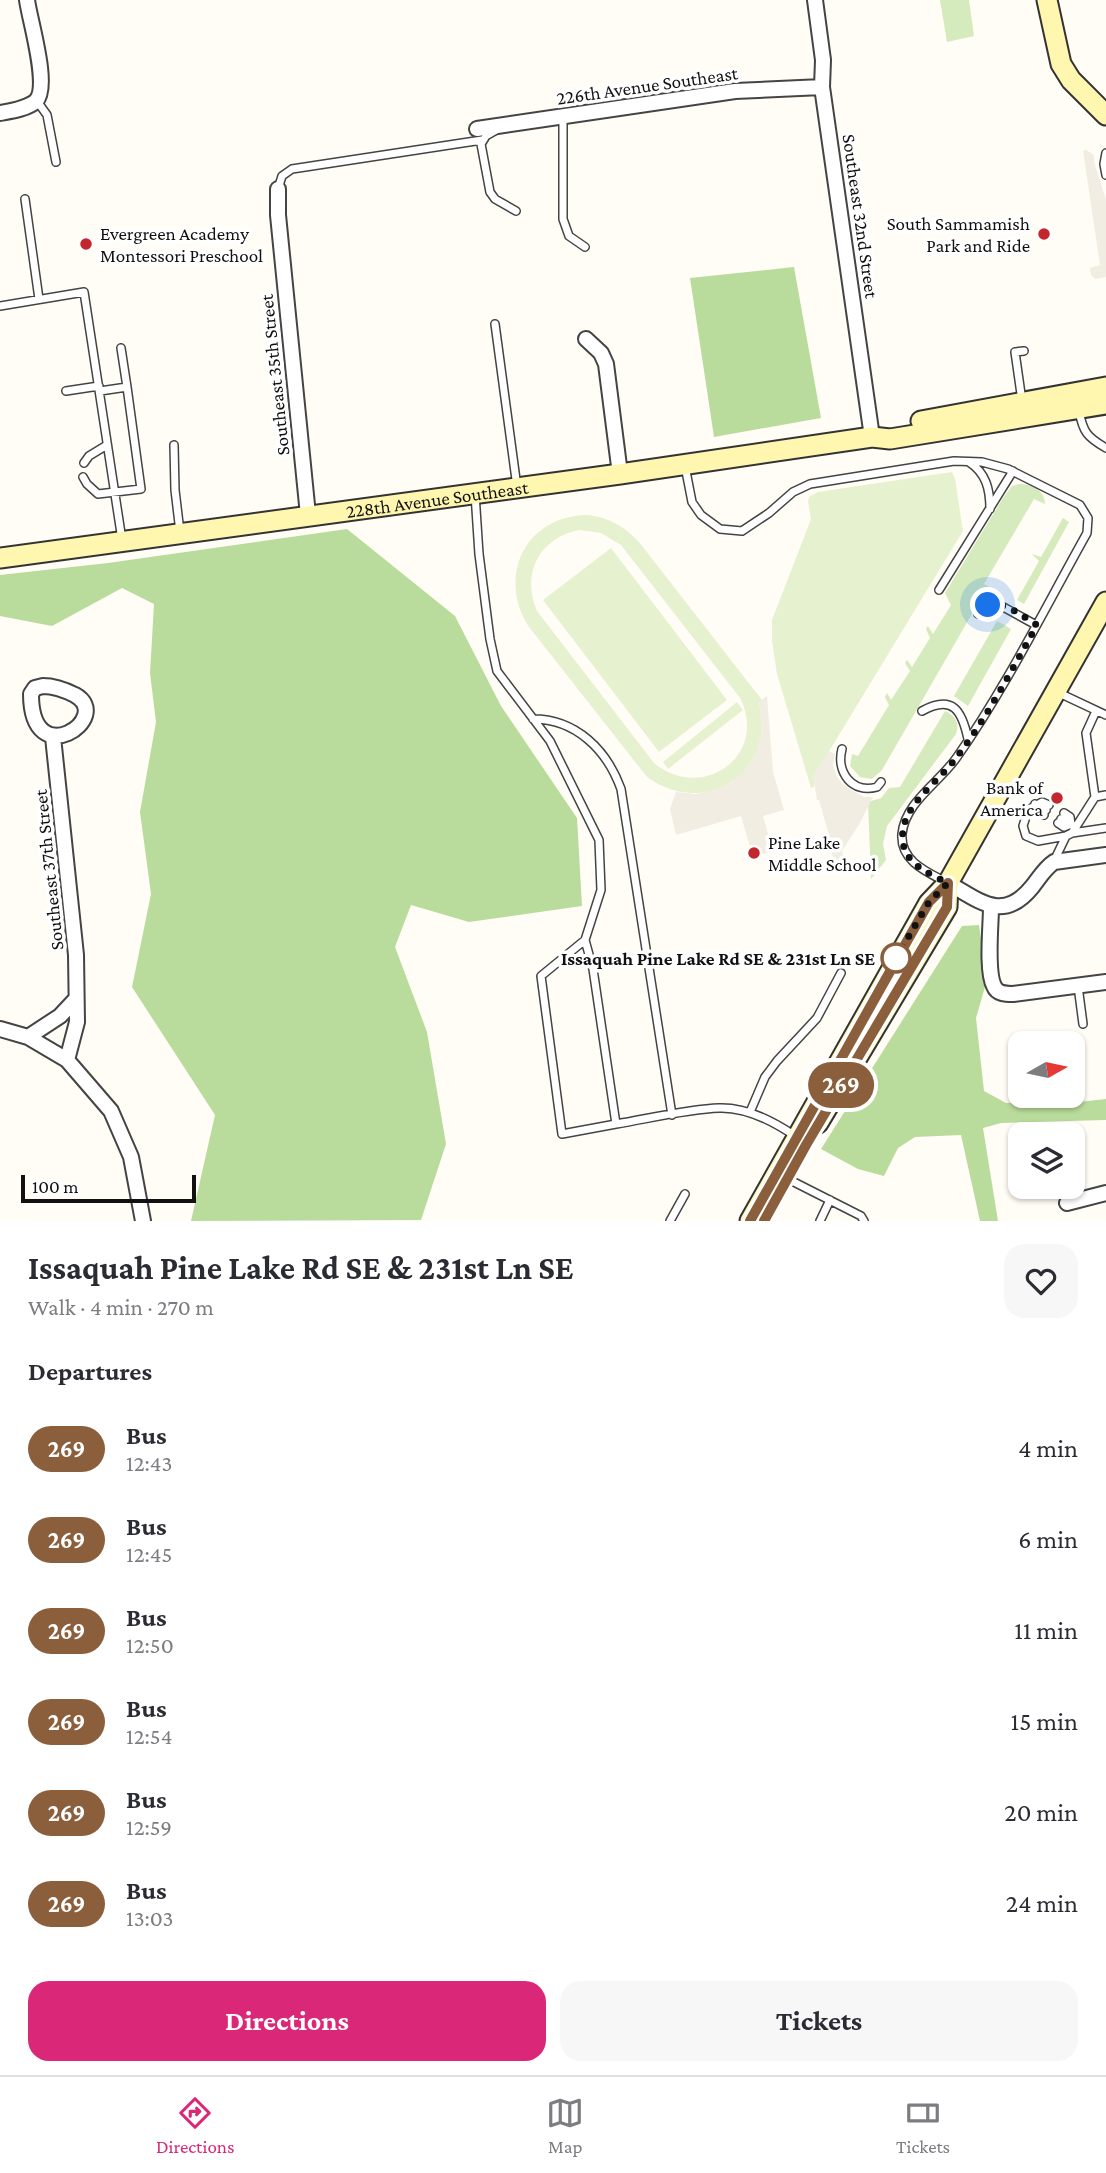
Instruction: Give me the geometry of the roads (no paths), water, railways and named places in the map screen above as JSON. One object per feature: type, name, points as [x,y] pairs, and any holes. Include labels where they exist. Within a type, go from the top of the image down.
[{"type":"main road","points":[[1047,0],[1060,64],[1070,80],[1106,115]]},
{"type":"main road","points":[[1059,0],[1065,37],[1087,96]]},
{"type":"main road","name":"228th Avenue Southeast","points":[[872,437],[887,428],[1106,387]]},
{"type":"main road","name":"228th Avenue Southeast","points":[[0,558],[872,437],[890,439],[1106,404]]},
{"type":"main road","points":[[758,1215],[796,1137],[929,902],[948,883],[1106,602]]},
{"type":"main road","points":[[758,1215],[788,1179],[947,907],[948,883]]},
{"type":"street","points":[[0,113],[27,107],[36,101],[43,84],[27,0]]},
{"type":"street","name":"Southeast 32nd Street","points":[[815,0],[823,60],[822,86],[872,437]]},
{"type":"street","name":"226th Avenue Southeast","points":[[480,134],[507,124],[735,91],[822,86]]},
{"type":"street","name":"Southeast 35th Street","points":[[278,189],[278,215],[307,515]]},
{"type":"street","points":[[586,339],[601,353],[606,365],[620,474]]},
{"type":"street","name":"Southeast 37th Street","points":[[53,737],[74,922],[77,1023],[67,1060]]},
{"type":"street","points":[[948,883],[991,906],[1003,907],[1020,901],[1054,862],[1106,855]]},
{"type":"street","points":[[991,906],[990,961],[994,988],[999,992],[1013,994],[1106,982]]},
{"type":"street","points":[[28,1037],[60,1016],[75,1000]]},
{"type":"street","points":[[0,1029],[28,1037],[67,1060],[111,1111],[123,1133],[131,1157],[143,1221]]},
{"type":"street","points":[[1067,1203],[1106,1193]]},
{"type":"lane","points":[[36,101],[47,116],[56,162]]},
{"type":"lane","points":[[564,115],[563,219],[569,236],[585,247]]},
{"type":"lane","points":[[278,189],[282,176],[292,169],[480,134],[490,192],[495,199],[516,212]]},
{"type":"lane","points":[[1106,153],[1106,175]]},
{"type":"lane","points":[[24,200],[39,299]]},
{"type":"lane","points":[[0,306],[84,292],[122,541]]},
{"type":"lane","points":[[495,324],[517,488]]},
{"type":"lane","points":[[83,477],[97,494],[141,489],[121,348]]},
{"type":"lane","points":[[1023,402],[1015,352],[1024,351]]},
{"type":"lane","points":[[66,391],[127,387]]},
{"type":"lane","points":[[1079,408],[1083,429],[1093,440],[1106,448]]},
{"type":"lane","points":[[84,463],[89,456],[107,445]]},
{"type":"lane","points":[[174,445],[180,533]]},
{"type":"lane","points":[[684,465],[692,502],[701,515],[720,529],[742,531],[769,513],[793,492],[810,484],[954,461],[982,462],[1013,471],[1080,505],[1088,518],[1087,533],[1037,625],[956,759],[906,818],[902,833],[908,857],[921,869],[948,883]]},
{"type":"lane","points":[[968,462],[977,467],[985,479],[990,495],[990,509]]},
{"type":"lane","points":[[939,590],[1013,471]]},
{"type":"lane","points":[[475,493],[479,554],[497,671],[550,740],[599,841],[601,890],[585,940],[541,976],[562,1134],[720,1108],[750,1112],[776,1123],[796,1137]]},
{"type":"lane","points":[[978,614],[983,608],[996,603],[1037,625]]},
{"type":"lane","points":[[1056,692],[1106,715]]},
{"type":"lane","points":[[922,711],[941,704],[953,706],[961,713],[968,739]]},
{"type":"lane","points":[[1095,797],[1086,733],[1096,711]]},
{"type":"lane","points":[[533,719],[551,719],[572,727],[590,740],[609,761],[621,789],[671,1115]]},
{"type":"lane","points":[[842,749],[840,767],[844,776],[861,788],[877,787],[881,782]]},
{"type":"lane","points":[[1054,862],[1071,830],[1095,797],[1106,795]]},
{"type":"lane","points":[[1046,810],[1037,812],[1035,804],[1028,810],[1023,821],[1026,836],[1038,841],[1071,830],[1106,828]]},
{"type":"lane","points":[[1061,818],[1064,827],[1071,830]]},
{"type":"lane","points":[[585,940],[593,968],[616,1124]]},
{"type":"lane","points":[[750,1112],[765,1077],[817,1018],[841,973]]},
{"type":"lane","points":[[1078,986],[1083,1024]]},
{"type":"lane","points":[[788,1179],[861,1216],[864,1221]]},
{"type":"lane","points":[[670,1221],[685,1194]]},
{"type":"lane","points":[[820,1221],[830,1200]]},
{"type":"place","name":"South Sammamish Park and Ride","points":[[1044,234]]},
{"type":"place","name":"Evergreen Academy Montessori Preschool","points":[[86,244]]},
{"type":"place","name":"Bank of America","points":[[1057,798]]},
{"type":"place","name":"Pine Lake Middle School","points":[[754,853]]},
{"type":"place","name":"Issaquah Pine Lake Rd SE & 231st Ln SE","points":[[896,958]]}]
